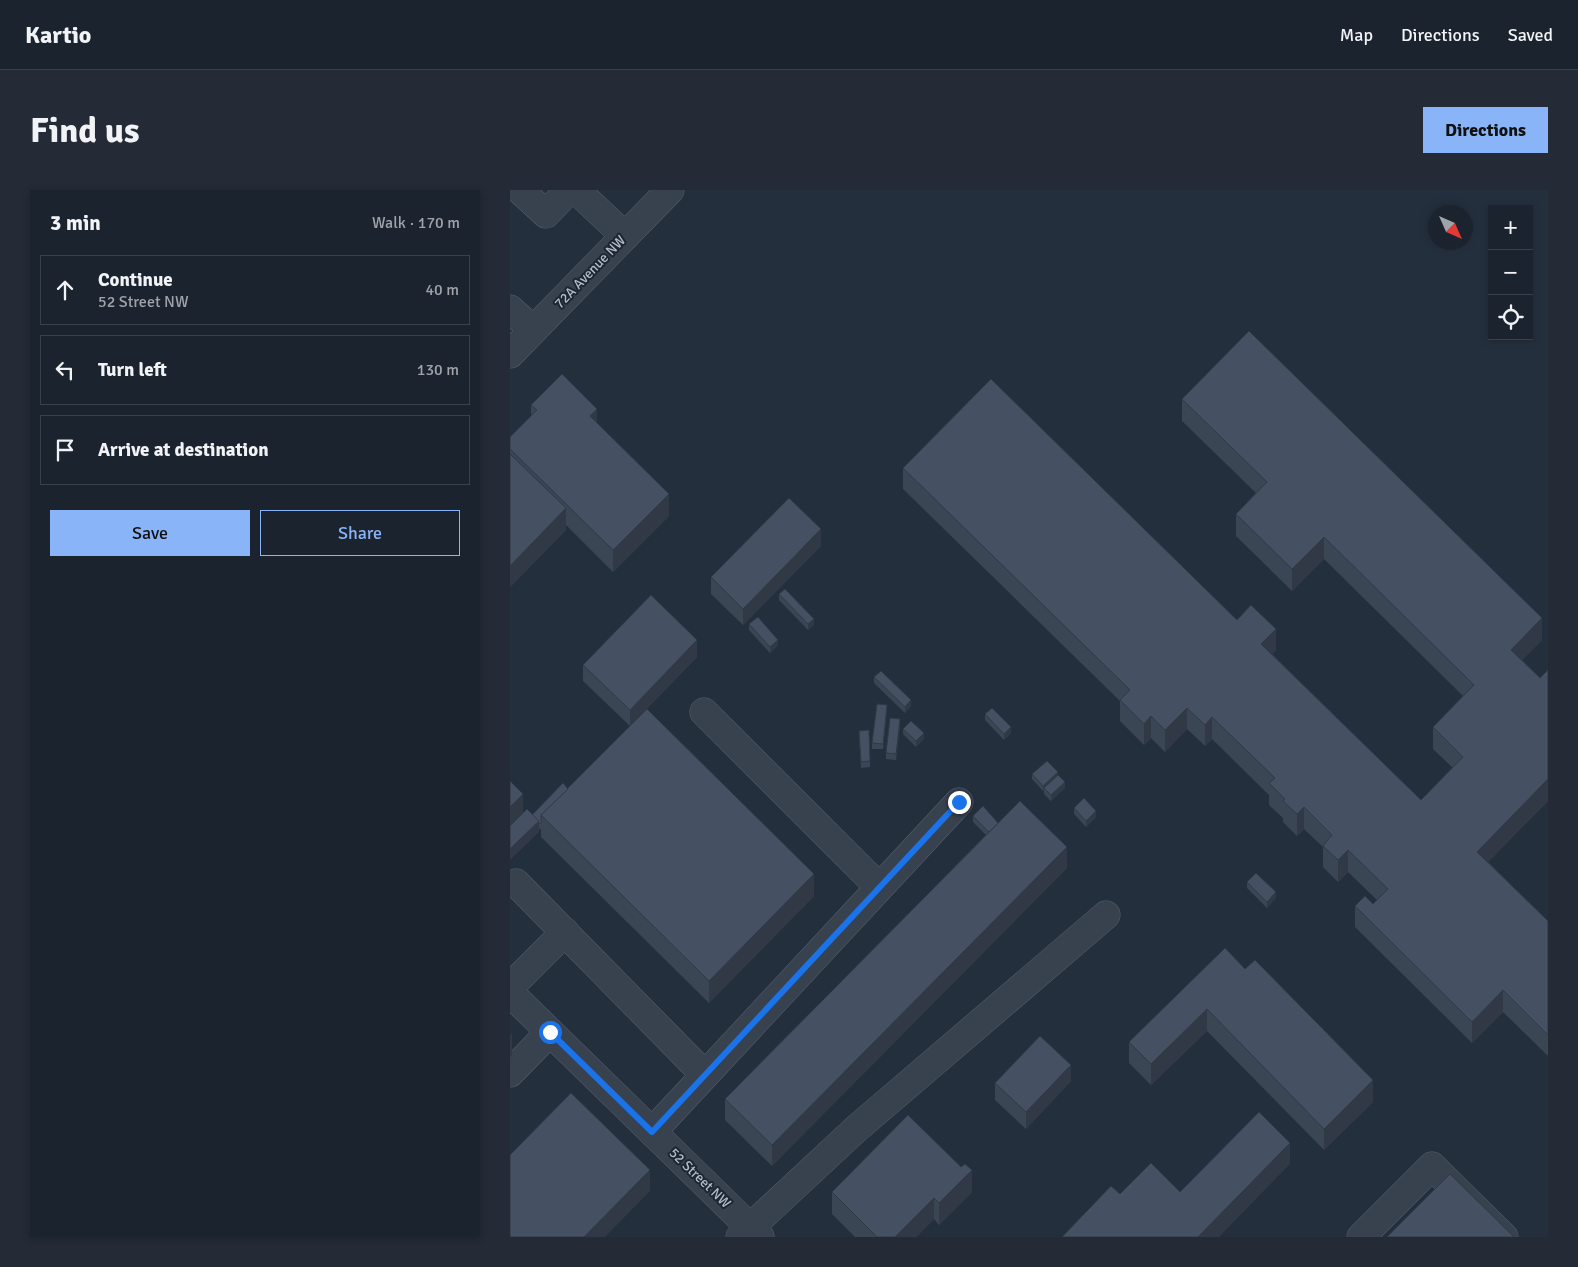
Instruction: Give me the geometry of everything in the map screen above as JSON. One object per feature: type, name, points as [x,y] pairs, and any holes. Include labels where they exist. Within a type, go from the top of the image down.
[{"type":"street","points":[[520,190],[546,214],[570,190]]},
{"type":"street","points":[[576,190],[625,236]]},
{"type":"street","name":"72A Avenue NW","points":[[510,354],[670,190]]},
{"type":"street","points":[[510,310],[533,330]]},
{"type":"street","points":[[704,712],[880,887]]},
{"type":"street","points":[[652,1132],[959,802]]},
{"type":"street","points":[[516,883],[705,1075]]},
{"type":"street","points":[[750,1234],[856,1129],[1106,915]]},
{"type":"street","points":[[510,986],[565,932]]},
{"type":"street","name":"52 Street NW","points":[[510,994],[652,1132],[750,1234]]},
{"type":"street","points":[[510,1073],[550,1032]]},
{"type":"street","points":[[1361,1237],[1432,1166],[1504,1237]]},
{"type":"building","points":[[1249,331],[1542,618],[1511,650],[1540,678],[1548,670],[1548,779],[1477,852],[1548,921],[1548,1035],[1503,990],[1472,1022],[1355,906],[1365,896],[1373,904],[1388,889],[1348,850],[1338,860],[1323,846],[1332,835],[1304,807],[1297,814],[1283,801],[1285,799],[1269,783],[1275,778],[1212,717],[1205,725],[1187,708],[1165,730],[1151,716],[1144,724],[1120,700],[1130,690],[903,468],[991,379],[1237,620],[1251,605],[1276,629],[1261,644],[1421,800],[1463,757],[1433,727],[1474,685],[1324,537],[1292,569],[1236,514],[1267,482],[1182,399]]},
{"type":"building","points":[[562,374],[597,409],[590,416],[669,494],[613,550],[510,449],[510,437],[537,410],[531,405]]},
{"type":"building","points":[[510,454],[566,508],[510,566]]},
{"type":"building","points":[[789,498],[821,529],[743,609],[711,577]]},
{"type":"building","points":[[785,589],[814,619],[808,624],[779,594]]},
{"type":"building","points":[[651,595],[697,640],[630,710],[583,665]]},
{"type":"building","points":[[758,617],[778,640],[770,647],[749,624]]},
{"type":"building","points":[[881,671],[911,700],[905,707],[874,677]]},
{"type":"building","points":[[877,704],[887,705],[883,744],[872,743]]},
{"type":"building","points":[[992,708],[1011,727],[1004,734],[985,714]]},
{"type":"building","points":[[647,709],[814,874],[709,981],[541,815]]},
{"type":"building","points":[[890,718],[900,719],[896,754],[886,753]]},
{"type":"building","points":[[911,721],[924,733],[916,741],[903,729]]},
{"type":"building","points":[[869,730],[870,761],[861,762],[859,731]]},
{"type":"building","points":[[1047,761],[1058,772],[1043,786],[1032,774]]},
{"type":"building","points":[[1058,775],[1065,782],[1051,795],[1044,788]]},
{"type":"building","points":[[510,781],[523,794],[510,807]]},
{"type":"building","points":[[563,783],[568,789],[541,815],[540,824],[532,815]]},
{"type":"building","points":[[1084,798],[1096,811],[1086,821],[1074,808]]},
{"type":"building","points":[[1020,801],[1067,847],[772,1145],[725,1099]]},
{"type":"building","points":[[983,806],[998,823],[989,832],[973,816]]},
{"type":"building","points":[[527,809],[539,821],[510,849],[510,826]]},
{"type":"building","points":[[1256,873],[1276,892],[1267,902],[1247,882]]},
{"type":"building","points":[[1225,948],[1245,969],[1255,960],[1373,1080],[1324,1129],[1207,1009],[1151,1064],[1129,1042]]},
{"type":"building","points":[[1040,1036],[1071,1065],[1026,1112],[995,1083]]},
{"type":"building","points":[[571,1093],[650,1170],[584,1237],[510,1237],[510,1155]]},
{"type":"building","points":[[1259,1112],[1290,1143],[1198,1237],[1062,1237],[1111,1186],[1120,1194],[1151,1163],[1180,1192]]},
{"type":"building","points":[[908,1115],[961,1167],[965,1164],[972,1170],[939,1203],[934,1198],[895,1237],[877,1237],[832,1192]]},
{"type":"building","points":[[1450,1174],[1514,1237],[1387,1237]]},
{"type":"route","points":[[550,1032],[652,1132],[959,802]]}]
